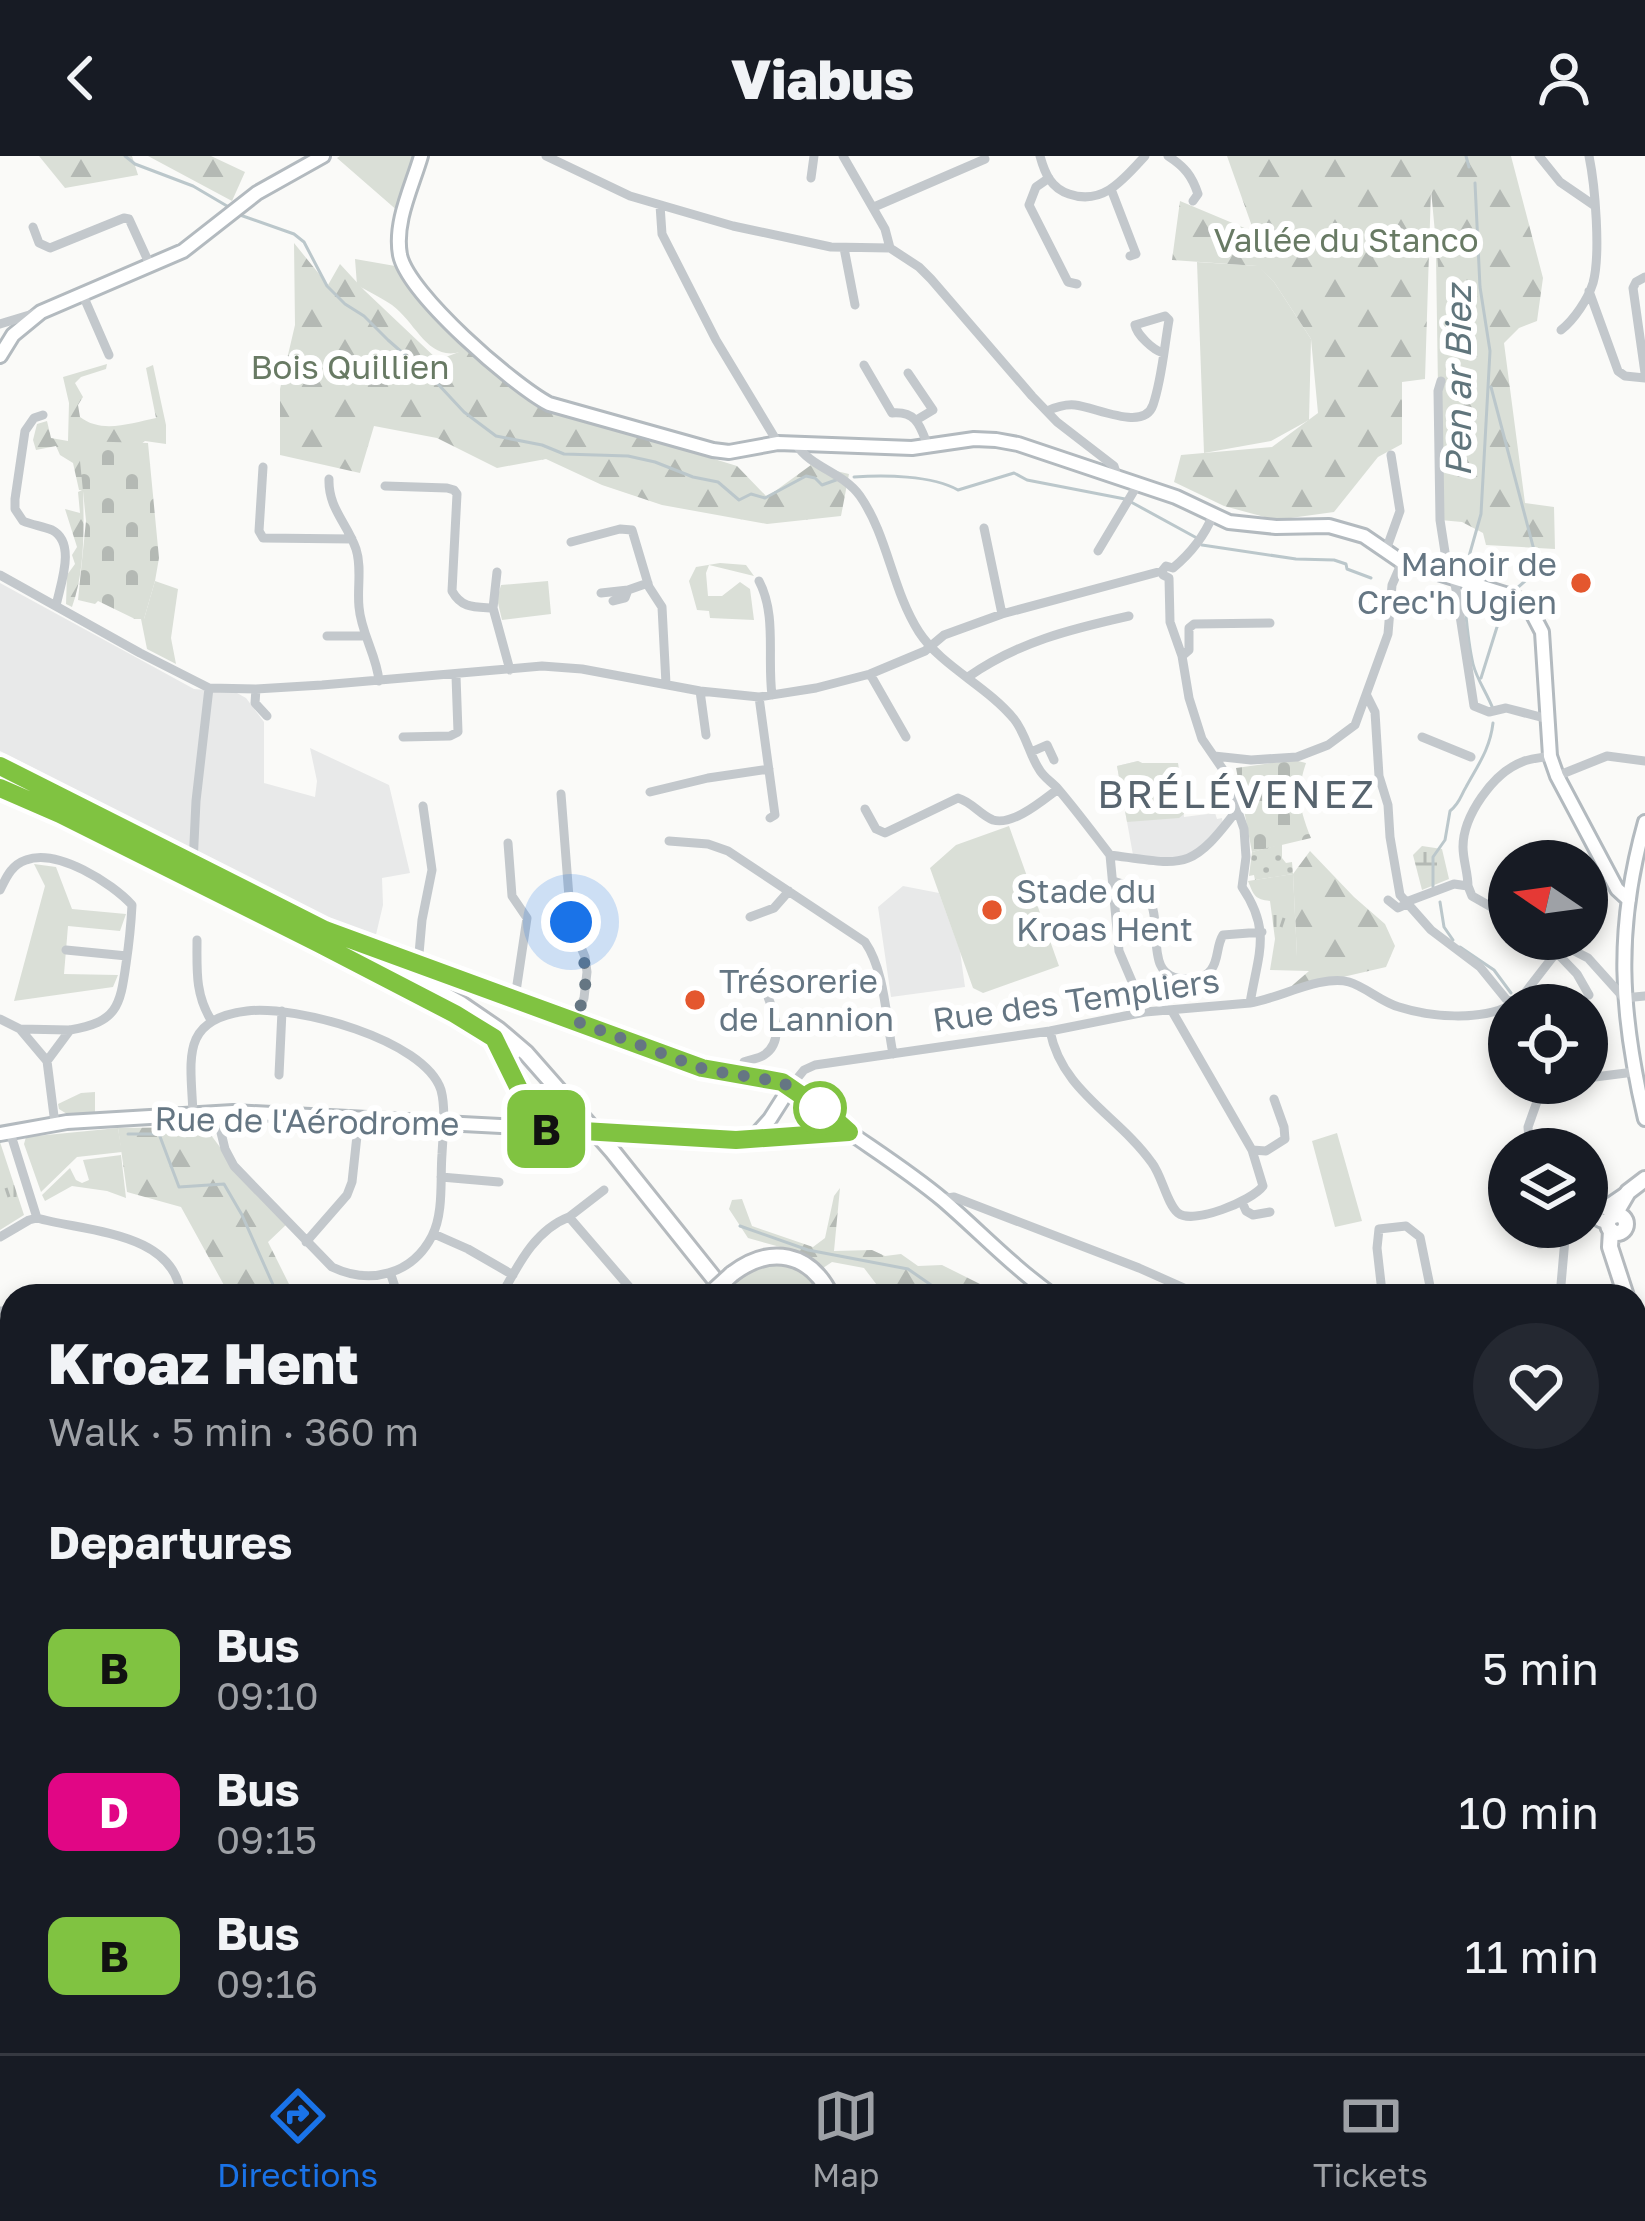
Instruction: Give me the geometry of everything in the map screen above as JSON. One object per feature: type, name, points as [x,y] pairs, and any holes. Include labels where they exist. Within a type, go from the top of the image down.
[{"type":"main road","points":[[0,766],[325,930],[480,1017],[526,1053],[563,1094],[718,1284]]},
{"type":"main road","points":[[0,785],[455,1014],[494,1038],[563,1094]]},
{"type":"main road","points":[[494,1038],[532,1128]]},
{"type":"main road","points":[[1608,1218],[1645,1179]]},
{"type":"main road","points":[[1608,1219],[1645,1188]]},
{"type":"main road","points":[[1608,1234],[1622,1284]]},
{"type":"main road","points":[[721,1284],[761,1257],[777,1256],[812,1269],[825,1284]]},
{"type":"street","points":[[0,324],[41,312],[183,251],[257,193],[323,156]]},
{"type":"street","points":[[546,156],[630,196],[775,237],[844,248],[890,248],[946,293],[1047,411],[1114,466],[1117,476]]},
{"type":"street","points":[[811,178],[814,156]]},
{"type":"street","points":[[843,156],[874,207],[890,248]]},
{"type":"street","points":[[1040,156],[1049,178],[1062,192],[1090,198],[1111,189],[1145,156]]},
{"type":"street","points":[[1168,156],[1193,178],[1198,194],[1193,201]]},
{"type":"street","points":[[1539,156],[1560,182],[1595,206]]},
{"type":"street","points":[[1561,330],[1594,280],[1595,206],[1589,156]]},
{"type":"street","points":[[874,207],[985,159]]},
{"type":"street","points":[[420,160],[399,233],[406,272],[421,293],[532,395],[568,411],[729,452],[778,442],[881,448],[974,440],[1018,444],[1176,496],[1229,522],[1328,526],[1364,536],[1402,562],[1515,597],[1531,611],[1542,632],[1550,756],[1557,776],[1617,889],[1629,900]]},
{"type":"street","points":[[1049,178],[1036,187],[1029,205],[1068,282],[1077,284]]},
{"type":"street","points":[[1111,189],[1136,254],[1130,256]]},
{"type":"street","points":[[660,206],[662,234],[716,340],[778,442]]},
{"type":"street","points":[[33,227],[39,243],[50,248],[129,219],[150,265]]},
{"type":"street","points":[[844,248],[855,305]]},
{"type":"street","points":[[1589,291],[1618,371],[1625,376],[1645,375],[1633,288],[1645,277]]},
{"type":"street","points":[[82,293],[109,355]]},
{"type":"street","points":[[0,356],[4,340],[41,312]]},
{"type":"street","points":[[1047,411],[1076,405],[1144,417],[1153,407],[1163,353]]},
{"type":"street","points":[[864,365],[892,413],[905,412],[918,419],[928,446]]},
{"type":"street","points":[[908,373],[933,410],[918,419]]},
{"type":"street","points":[[1442,381],[1438,391],[1440,520],[1474,706],[1489,712],[1506,707],[1548,718]]},
{"type":"street","points":[[43,415],[34,418],[25,431],[15,504],[23,520],[55,532],[62,541],[65,554],[56,606]]},
{"type":"street","points":[[796,444],[814,463],[858,493],[905,609],[930,647],[1017,723],[1040,772],[1110,855],[1119,951],[1145,1012]]},
{"type":"street","points":[[1386,550],[1400,512],[1391,454]]},
{"type":"street","points":[[262,466],[259,531],[263,538],[352,539]]},
{"type":"street","points":[[329,479],[332,506],[359,555],[358,606],[379,681]]},
{"type":"street","points":[[1098,551],[1138,484]]},
{"type":"street","points":[[385,486],[454,490],[458,498],[452,591],[466,607],[494,608]]},
{"type":"street","points":[[0,575],[209,688],[456,676],[542,666],[759,697],[870,674],[930,647],[944,635],[1002,614],[1168,572],[1202,538],[1213,515]]},
{"type":"street","points":[[571,542],[627,527],[634,536],[648,583],[662,607],[666,684]]},
{"type":"street","points":[[984,528],[1002,614]]},
{"type":"street","points":[[1168,572],[1170,622],[1202,739],[1214,756],[1251,760],[1297,757],[1328,745],[1355,725],[1388,634],[1392,585],[1402,562]]},
{"type":"street","points":[[497,572],[494,608],[510,670]]},
{"type":"street","points":[[759,581],[769,612],[772,695]]},
{"type":"street","points":[[601,593],[648,583]]},
{"type":"street","points":[[613,601],[625,598],[628,590]]},
{"type":"street","points":[[968,677],[1013,649],[1052,634],[1129,616]]},
{"type":"street","points":[[1182,656],[1189,650],[1189,628],[1194,624],[1270,623]]},
{"type":"street","points":[[327,636],[364,636]]},
{"type":"street","points":[[870,674],[906,736]]},
{"type":"street","points":[[403,737],[458,732],[456,676]]},
{"type":"street","points":[[193,864],[209,688]]},
{"type":"street","points":[[256,689],[255,703],[267,716]]},
{"type":"street","points":[[700,691],[706,735]]},
{"type":"street","points":[[1367,696],[1375,712],[1379,776],[1388,805],[1400,895],[1493,984]]},
{"type":"street","points":[[759,697],[775,815],[770,818]]},
{"type":"street","points":[[1422,737],[1471,757]]},
{"type":"street","points":[[1031,752],[1046,745],[1054,760]]},
{"type":"street","name":"Rue des Templiers","points":[[791,1086],[815,1065],[1050,1031],[1145,1012],[1250,1003],[1262,932],[1254,905],[1241,886],[1244,829],[1214,756]]},
{"type":"street","points":[[1488,905],[1472,896],[1468,886],[1462,846],[1468,818],[1478,799],[1514,765],[1550,756]]},
{"type":"street","points":[[1557,776],[1607,756],[1645,761]]},
{"type":"street","points":[[1224,771],[1231,759]]},
{"type":"street","points":[[650,792],[769,769]]},
{"type":"street","points":[[865,809],[876,830],[885,833],[958,797],[993,820],[1004,820],[1031,809],[1058,789]]},
{"type":"street","points":[[561,794],[571,922],[587,972],[575,1021]]},
{"type":"street","points":[[418,964],[432,870],[423,806]]},
{"type":"street","points":[[1110,855],[1181,862],[1203,852],[1237,810]]},
{"type":"street","points":[[1645,822],[1622,960],[1634,1072],[1645,1119]]},
{"type":"street","points":[[669,842],[721,848],[869,946],[893,1054]]},
{"type":"street","points":[[508,843],[512,896],[527,920],[515,998]]},
{"type":"street","points":[[0,890],[9,872],[27,859],[68,862],[117,889],[133,905],[122,996],[112,1012],[97,1024],[70,1030],[20,1029]]},
{"type":"street","points":[[1113,881],[1150,898],[1159,964],[1168,976],[1199,979],[1215,963],[1223,935],[1262,932]]},
{"type":"street","points":[[1388,900],[1398,908],[1454,884],[1468,886]]},
{"type":"street","points":[[750,917],[774,908],[789,891]]},
{"type":"street","points":[[325,930],[702,1068],[791,1086],[941,1198],[1037,1284]]},
{"type":"street","points":[[197,940],[196,979],[201,1004],[211,1020]]},
{"type":"street","points":[[66,950],[127,956]]},
{"type":"street","points":[[1590,960],[1624,998]]},
{"type":"street","points":[[1250,1003],[1306,985],[1347,980],[1399,1007],[1465,1016],[1488,1013]]},
{"type":"street","points":[[1624,998],[1645,996]]},
{"type":"street","points":[[740,1075],[744,1062],[770,1049],[778,1024],[768,997]]},
{"type":"street","points":[[279,1075],[283,1011]]},
{"type":"street","points":[[193,1114],[191,1053],[203,1028],[230,1013],[283,1011],[337,1022],[406,1053],[428,1069],[440,1090],[441,1177],[434,1234],[403,1269],[391,1274],[346,1274],[332,1267],[234,1166],[215,1112]]},
{"type":"street","points":[[1050,1031],[1059,1063],[1074,1084],[1141,1147],[1159,1172],[1174,1208],[1191,1218],[1242,1202],[1263,1186],[1252,1150],[1172,1011]]},
{"type":"street","points":[[0,1019],[20,1029],[47,1061],[55,1124]]},
{"type":"street","points":[[47,1061],[70,1030]]},
{"type":"street","points":[[1608,1075],[1634,1072]]},
{"type":"street","points":[[753,1138],[791,1086]]},
{"type":"street","points":[[1252,1150],[1266,1151],[1285,1138],[1274,1100]]},
{"type":"street","name":"Rue de l'Aérodrome","points":[[5,1133],[55,1124],[215,1112],[719,1140],[849,1132]]},
{"type":"street","points":[[830,1115],[831,1133]]},
{"type":"street","points":[[306,1242],[347,1195],[359,1118]]},
{"type":"street","points":[[5,1133],[37,1214]]},
{"type":"street","points":[[441,1177],[499,1182]]},
{"type":"street","points":[[508,1284],[542,1233],[604,1190]]},
{"type":"street","points":[[941,1198],[954,1197],[1175,1284]]},
{"type":"street","points":[[1242,1202],[1252,1215],[1270,1212]]},
{"type":"street","points":[[0,1237],[37,1214],[144,1245],[163,1255],[177,1284]]},
{"type":"street","points":[[569,1217],[627,1284]]},
{"type":"street","points":[[1381,1284],[1379,1229],[1406,1226],[1420,1237],[1430,1284]]},
{"type":"street","points":[[434,1234],[513,1275]]},
{"type":"street","points":[[1561,1284],[1564,1248]]},
{"type":"street","points":[[391,1274],[394,1284]]},
{"type":"shaded area","points":[[0,583],[194,689],[246,698],[264,722],[264,783],[315,797],[317,781],[310,748],[389,785],[410,873],[382,878],[383,905],[374,943],[0,751]]},
{"type":"shaded area","points":[[1138,761],[1178,763],[1184,817],[1215,813],[1217,819],[1222,818],[1223,824],[1202,850],[1177,861],[1133,855],[1117,766]]},
{"type":"shaded area","points":[[903,886],[939,893],[960,951],[965,987],[891,997],[878,907]]},
{"type":"green space","points":[[39,156],[132,156],[138,175],[65,188]]},
{"type":"green space","points":[[148,156],[211,156],[245,172],[232,201]]},
{"type":"green space","points":[[416,156],[399,212],[337,158]]},
{"type":"green space","name":"Vallée du Stanco","points":[[1227,156],[1511,156],[1543,278],[1537,321],[1519,328],[1504,343],[1525,503],[1554,507],[1555,549],[1486,545],[1483,533],[1462,522],[1431,190],[1425,379],[1402,382],[1402,444],[1378,457],[1334,512],[1276,520],[1224,506],[1174,482],[1181,455],[1272,447],[1318,413],[1311,339],[1274,282],[1257,266],[1172,260],[1180,201],[1254,232]]},
{"type":"green space","points":[[1435,190],[1464,460],[1462,522],[1440,520]]},
{"type":"green space","name":"Bois Quillien","points":[[294,243],[328,285],[340,264],[438,360],[472,347],[561,412],[737,466],[767,497],[811,465],[849,474],[841,516],[767,524],[662,505],[546,459],[497,468],[437,438],[374,426],[360,473],[280,455],[280,389],[295,325]]},
{"type":"green space","points":[[355,259],[401,267],[415,295],[472,347],[458,353],[435,349],[392,305],[357,285]]},
{"type":"green space","points":[[1197,262],[1258,266],[1311,339],[1309,420],[1271,441],[1204,453]]},
{"type":"green space","points":[[107,364],[106,369],[75,383],[83,397],[78,405],[80,417],[107,426],[156,418],[146,368],[153,365],[166,444],[145,441],[83,489],[81,564],[72,607],[66,604],[67,575],[75,564],[72,555],[77,547],[65,509],[80,513],[78,492],[82,490],[73,463],[56,446],[36,450],[33,440],[37,424],[47,421],[51,438],[68,441],[69,403],[63,377]]},
{"type":"green space","points":[[78,441],[148,443],[159,558],[144,619],[98,601],[78,600],[86,521]]},
{"type":"green space","points":[[720,563],[746,565],[754,576],[709,565],[708,596],[722,596],[740,582],[750,589],[754,620],[710,618],[709,611],[697,610],[689,581],[696,567]]},
{"type":"green space","points":[[155,581],[178,589],[171,638],[176,664],[147,649],[141,619]]},
{"type":"green space","points":[[548,581],[551,614],[502,620],[497,599],[501,585]]},
{"type":"green space","points":[[1294,760],[1306,763],[1300,800],[1311,838],[1252,852],[1236,768]]},
{"type":"green space","points":[[1138,761],[1178,763],[1184,814],[1179,818],[1127,822],[1117,766]]},
{"type":"green space","points":[[1009,826],[1059,966],[983,993],[973,988],[930,868],[956,845]]},
{"type":"green space","points":[[1282,844],[1282,858],[1292,862],[1293,874],[1255,880],[1254,875],[1249,876],[1252,852]]},
{"type":"green space","points":[[1422,846],[1442,849],[1449,879],[1422,890],[1413,855]]},
{"type":"green space","points":[[1310,851],[1385,924],[1395,946],[1386,967],[1287,990],[1309,971],[1297,957],[1293,874]]},
{"type":"green space","points":[[34,864],[56,867],[72,909],[126,914],[120,931],[68,926],[64,974],[118,975],[113,987],[14,1001],[45,886]]},
{"type":"green space","points":[[1293,874],[1297,956],[1310,971],[1270,970],[1275,939],[1270,901],[1256,896],[1248,881]]},
{"type":"green space","points":[[95,1092],[95,1114],[70,1116],[59,1109],[58,1104],[81,1093]]},
{"type":"green space","points":[[205,1127],[288,1223],[268,1242],[289,1284],[223,1284],[181,1207],[127,1192],[118,1128]]},
{"type":"green space","points":[[118,1128],[122,1152],[77,1157],[41,1192],[24,1144],[26,1137]]},
{"type":"green space","points":[[1337,1133],[1362,1221],[1335,1227],[1312,1141]]},
{"type":"green space","points":[[0,1142],[24,1215],[0,1230]]},
{"type":"green space","points":[[121,1155],[126,1198],[72,1186],[45,1201],[42,1195],[70,1168],[76,1180],[89,1180],[83,1160]]},
{"type":"green space","points":[[840,1188],[834,1251],[901,1254],[918,1266],[942,1265],[980,1284],[876,1284],[864,1268],[832,1262],[823,1268],[802,1253],[748,1238],[729,1209],[732,1200],[742,1199],[752,1226],[813,1247],[825,1238]]},
{"type":"green space","points":[[778,1262],[805,1273],[815,1284],[732,1284],[753,1267]]},
{"type":"waterway","points":[[125,156],[227,206]]},
{"type":"waterway","name":"Pen ar Biez","points":[[1466,156],[1469,167]]},
{"type":"waterway","name":"Pen ar Biez","points":[[1464,574],[1481,514],[1490,351],[1480,287],[1475,183]]},
{"type":"waterway","points":[[240,215],[304,242],[327,286],[496,436],[564,454],[628,456],[655,462],[718,482],[739,500],[751,494],[765,498],[806,476],[822,485],[836,480]]},
{"type":"waterway","points":[[1491,387],[1539,569],[1516,589]]},
{"type":"waterway","points":[[854,477],[921,479],[958,490],[1014,473],[1027,480],[1125,499]]},
{"type":"waterway","points":[[1131,502],[1195,537]]},
{"type":"waterway","points":[[1202,545],[1334,560],[1371,578]]},
{"type":"waterway","name":"Pen ar Biez","points":[[1463,586],[1473,664],[1493,709]]},
{"type":"waterway","points":[[1481,678],[1510,602]]},
{"type":"waterway","name":"Pen ar Biez","points":[[1433,887],[1433,857],[1445,840],[1450,811],[1486,749],[1493,723]]},
{"type":"waterway","name":"Pen ar Biez","points":[[1440,902],[1444,927],[1453,940]]},
{"type":"waterway","name":"Pen ar Biez","points":[[1460,947],[1494,970],[1504,984]]},
{"type":"waterway","points":[[128,1134],[159,1134],[179,1187],[224,1184],[273,1284]]},
{"type":"waterway","points":[[740,1226],[808,1250],[908,1269],[930,1284]]},
{"type":"bus line","name":"B","points":[[0,766],[325,930],[702,1068],[782,1082],[849,1132],[736,1140],[532,1128],[494,1038],[318,943],[0,788]]},
{"type":"place","name":"Manoir de Crec'h Ugien","points":[[1581,583]]},
{"type":"place","name":"Stade du Kroas Hent","points":[[992,910]]},
{"type":"place","name":"Trésorerie de Lannion","points":[[695,1000]]},
{"type":"district","name":"BRÉLÉVENEZ","points":[[1237,794]]},
{"type":"route","points":[[571,922],[587,972],[575,1021],[707,1070],[782,1082],[830,1115],[820,1108]]}]
